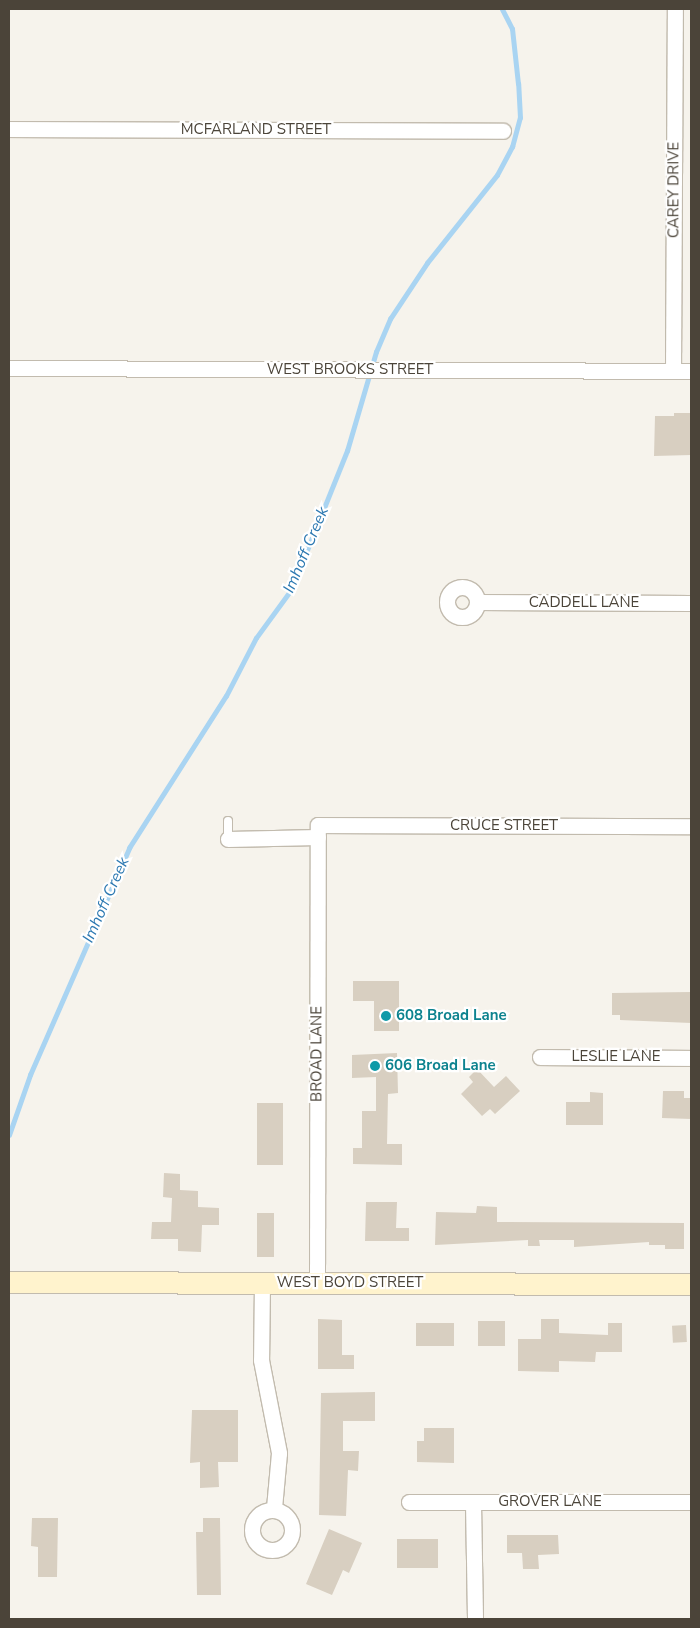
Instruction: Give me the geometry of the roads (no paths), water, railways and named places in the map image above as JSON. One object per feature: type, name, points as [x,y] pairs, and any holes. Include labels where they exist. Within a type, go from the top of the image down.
[{"type":"street","name":"CAREY DRIVE","points":[[673,371],[675,9]]},
{"type":"street","name":"MCFARLAND STREET","points":[[9,129],[503,131]]},
{"type":"street","name":"WEST BROOKS STREET","points":[[9,368],[691,372]]},
{"type":"street","name":"CADDELL LANE","points":[[477,602],[691,603]]},
{"type":"street","name":"CRUCE STREET","points":[[228,839],[318,831],[691,826]]},
{"type":"street","name":"BROAD LANE","points":[[317,1283],[318,831]]},
{"type":"street","name":"LESLIE LANE","points":[[540,1057],[691,1058]]},
{"type":"street","name":"WEST BOYD STREET","points":[[11,1282],[691,1284]]},
{"type":"street","points":[[262,1283],[262,1360],[279,1453],[274,1508]]},
{"type":"street","name":"GROVER LANE","points":[[409,1502],[691,1502]]},
{"type":"street","points":[[473,1503],[475,1619]]},
{"type":"lane","points":[[228,821],[228,839]]},
{"type":"waterway","name":"Imhoff Creek","points":[[9,1135],[30,1075],[129,848],[226,696],[256,638],[291,590],[347,451],[376,352],[390,319],[427,263],[497,175],[512,147],[520,118],[518,84],[512,29],[502,9]]},
{"type":"place","name":"608 Broad Lane","points":[[386,1016]]},
{"type":"place","name":"606 Broad Lane","points":[[375,1066]]}]
